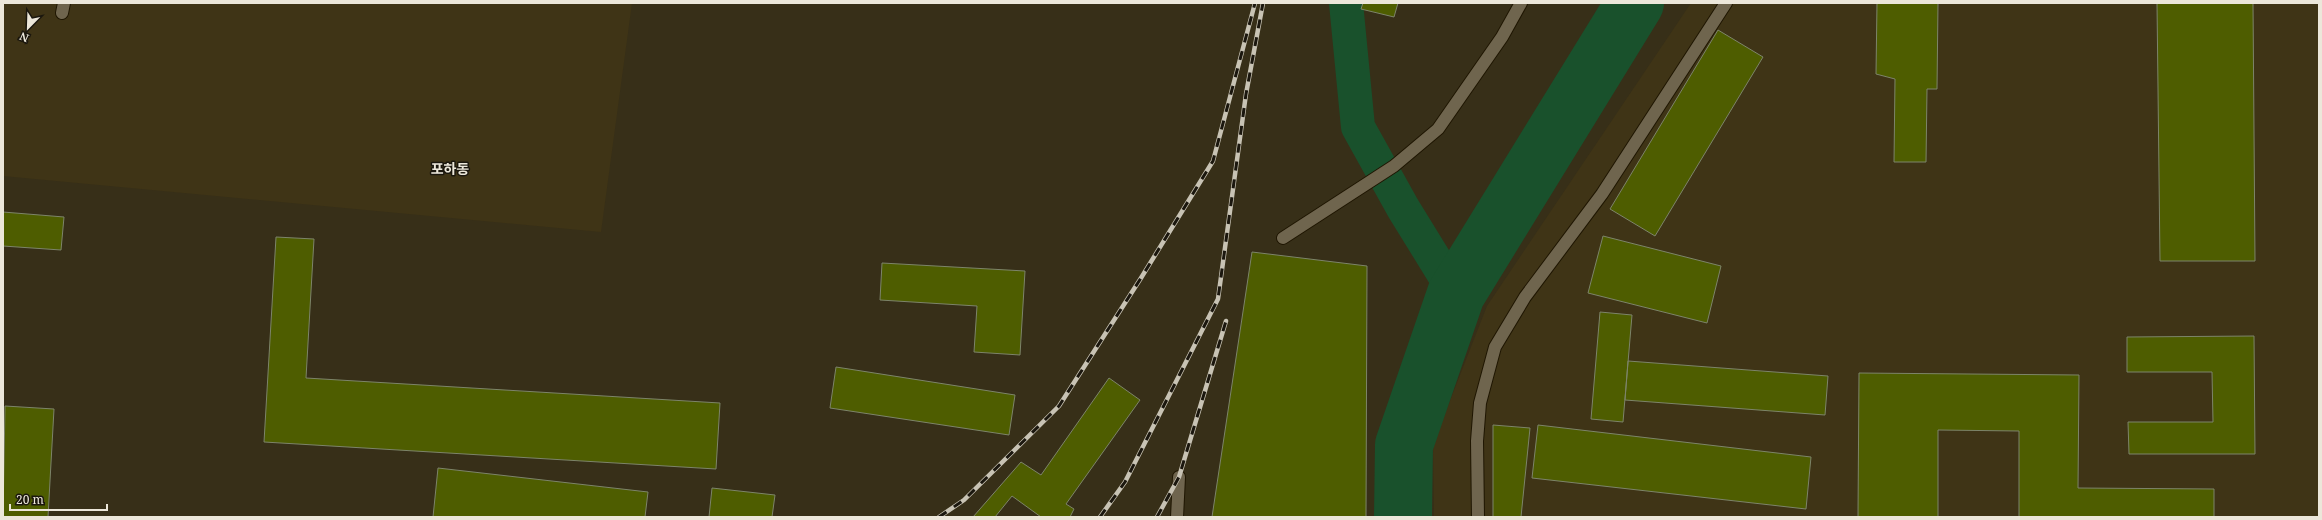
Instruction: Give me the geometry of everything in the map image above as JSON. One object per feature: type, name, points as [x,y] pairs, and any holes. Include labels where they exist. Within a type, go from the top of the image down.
[{"type":"street","points":[[1283,238],[1394,166],[1438,129],[1502,37],[1521,3]]},
{"type":"street","points":[[1478,517],[1477,441],[1480,403],[1495,347],[1525,296],[1602,194],[1726,3]]},
{"type":"street","points":[[1177,517],[1179,477]]},
{"type":"shaded area","points":[[3,3],[632,3],[601,232],[3,176]]},
{"type":"shaded area","points":[[1691,3],[2319,3],[2319,517],[1434,517],[1433,444],[1487,306]]},
{"type":"building","points":[[1363,3],[1398,3],[1394,17],[1361,9]]},
{"type":"building","points":[[1877,3],[1938,3],[1937,89],[1927,89],[1926,162],[1894,162],[1895,79],[1876,74]]},
{"type":"building","points":[[2157,3],[2253,3],[2255,261],[2160,261]]},
{"type":"building","points":[[1718,30],[1763,57],[1655,236],[1610,209]]},
{"type":"building","points":[[3,212],[64,217],[61,250],[3,246]]},
{"type":"building","points":[[1603,236],[1721,266],[1707,323],[1588,293]]},
{"type":"building","points":[[276,237],[314,239],[306,378],[720,403],[716,469],[264,442]]},
{"type":"building","points":[[1252,252],[1367,266],[1366,517],[1212,517]]},
{"type":"building","points":[[882,263],[1025,271],[1020,355],[974,352],[977,306],[880,300]]},
{"type":"building","points":[[1600,312],[1632,315],[1623,422],[1591,419]]},
{"type":"building","points":[[2254,336],[2255,454],[2129,454],[2128,422],[2213,422],[2212,372],[2127,372],[2127,337]]},
{"type":"building","points":[[1628,361],[1828,376],[1825,415],[1625,400]]},
{"type":"building","points":[[836,367],[1015,395],[1009,435],[830,408]]},
{"type":"building","points":[[1859,373],[2079,375],[2078,488],[2214,489],[2214,517],[2019,517],[2019,431],[1938,430],[1938,517],[1858,517]]},
{"type":"building","points":[[1109,378],[1140,400],[1066,504],[1074,509],[1070,517],[1041,517],[1012,496],[995,517],[973,517],[1021,462],[1041,475]]},
{"type":"building","points":[[5,406],[54,409],[48,517],[3,517]]},
{"type":"building","points":[[1493,425],[1530,428],[1521,517],[1493,517]]},
{"type":"building","points":[[1538,425],[1811,457],[1806,509],[1532,478]]},
{"type":"building","points":[[438,468],[648,492],[645,517],[433,517]]},
{"type":"building","points":[[712,488],[775,495],[772,517],[709,517]]},
{"type":"waterway","points":[[1346,3],[1358,127],[1403,208],[1456,294]]},
{"type":"waterway","points":[[1403,517],[1404,445],[1456,294],[1635,3]]},
{"type":"railway","points":[[939,517],[964,500],[1059,406],[1141,278],[1213,161],[1255,3]]},
{"type":"railway","points":[[1100,517],[1125,482],[1218,299],[1246,94],[1263,3]]},
{"type":"railway","points":[[1157,517],[1179,477],[1226,321]]},
{"type":"district","name":"포하동","points":[[450,168]]}]
